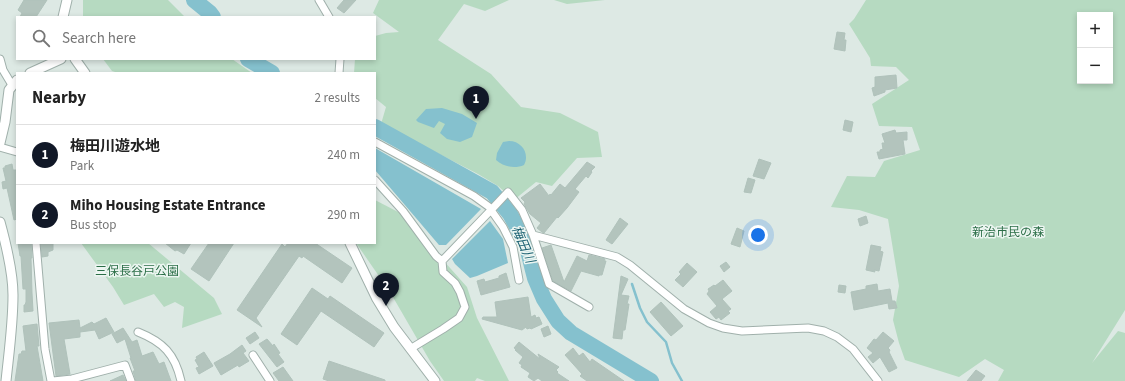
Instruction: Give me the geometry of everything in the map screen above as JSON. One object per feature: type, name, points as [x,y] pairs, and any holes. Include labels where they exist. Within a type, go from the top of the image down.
[{"type":"street","points":[[63,16],[67,0]]},
{"type":"street","points":[[319,0],[328,16]]},
{"type":"street","points":[[0,59],[3,70],[15,82],[9,90],[5,122],[0,143]]},
{"type":"street","points":[[32,72],[59,60]]},
{"type":"street","points":[[76,60],[84,72]]},
{"type":"street","points":[[339,72],[340,60]]},
{"type":"street","points":[[376,143],[468,193],[492,209],[513,247],[519,280]]},
{"type":"street","points":[[0,147],[16,152]]},
{"type":"street","points":[[376,181],[403,211],[436,256],[442,261],[443,272],[455,283],[465,307],[459,318],[443,330],[410,349]]},
{"type":"street","points":[[442,261],[508,192],[522,210],[533,235],[549,284],[589,307]]},
{"type":"street","points":[[0,222],[6,246],[13,293],[12,327],[4,370],[6,381]]},
{"type":"street","points":[[533,235],[618,257],[684,309],[709,323],[723,328],[742,331],[808,328],[824,331],[838,337],[853,349],[878,381]]},
{"type":"street","points":[[36,244],[45,349],[52,381],[72,379],[126,365],[131,381]]},
{"type":"street","points":[[350,244],[377,299],[394,328],[435,381]]},
{"type":"street","points":[[138,332],[162,345],[173,357],[178,367],[181,381]]},
{"type":"street","points":[[253,355],[270,381]]},
{"type":"green space","points":[[83,0],[168,0],[184,16],[83,16]]},
{"type":"green space","points":[[379,0],[509,0],[485,11],[464,4],[438,40],[491,74],[521,107],[560,113],[598,132],[602,157],[577,158],[552,186],[536,182],[514,200],[498,186],[478,174],[381,124],[386,107],[376,99],[376,72],[354,72],[355,60],[376,60],[376,36],[399,32],[373,13]]},
{"type":"green space","points":[[554,0],[605,0],[567,4]]},
{"type":"green space","name":"新治市民の森","points":[[866,0],[1125,0],[1125,310],[1092,363],[1118,331],[1125,333],[1125,381],[998,381],[1004,370],[985,359],[959,377],[905,360],[893,320],[899,286],[888,219],[859,210],[831,207],[847,176],[875,177],[884,161],[920,150],[912,127],[879,126],[872,104],[909,80],[896,67],[871,66],[870,58],[849,24]]},
{"type":"green space","points":[[104,60],[233,60],[251,72],[115,72],[112,71]]},
{"type":"green space","points":[[376,201],[402,214],[467,287],[477,318],[509,381],[485,381],[477,378],[475,381],[444,381],[430,361],[390,292],[357,244],[376,244]]},
{"type":"green space","name":"三保長谷戸公園","points":[[82,244],[149,244],[214,298],[222,314],[182,328],[184,307],[175,302],[164,307],[154,294],[124,305],[113,287]]},
{"type":"water","points":[[442,108],[462,114],[477,123],[472,137],[460,142],[447,139],[440,133],[445,124],[439,121],[434,128],[416,120],[426,109]]},
{"type":"water","points":[[509,141],[518,143],[524,149],[526,161],[524,165],[510,167],[496,160],[497,153],[503,142]]},
{"type":"water","points":[[376,149],[481,209],[446,245],[439,245],[376,171]]},
{"type":"water","points":[[490,221],[503,239],[508,263],[470,278],[455,264],[452,259]]},
{"type":"building","points":[[24,0],[47,0],[37,16],[20,16],[22,13],[18,10]]},
{"type":"building","points":[[344,0],[356,0],[344,13],[337,8]]},
{"type":"building","points":[[837,32],[845,33],[845,51],[834,49]]},
{"type":"building","points":[[896,75],[897,88],[885,90],[885,92],[874,96],[872,88],[875,87],[875,77]]},
{"type":"building","points":[[845,120],[853,122],[851,132],[843,130]]},
{"type":"building","points":[[895,130],[896,133],[907,132],[907,140],[903,140],[905,154],[879,159],[877,152],[880,152],[880,150],[883,149],[882,143],[885,143],[882,134]]},
{"type":"building","points":[[759,159],[771,163],[764,179],[753,176]]},
{"type":"building","points":[[587,162],[595,167],[591,171],[592,172],[588,178],[586,176],[575,189],[579,192],[567,208],[558,218],[557,217],[544,233],[542,232],[537,228],[541,223],[530,214],[524,204],[525,202],[521,198],[540,184],[549,196],[560,184],[565,188]]},
{"type":"building","points":[[12,164],[13,170],[16,170],[16,219],[14,220],[7,188],[3,189],[2,182],[6,181],[3,168],[5,168],[5,166]]},
{"type":"building","points":[[748,178],[755,180],[751,193],[744,192]]},
{"type":"building","points":[[866,216],[868,223],[860,226],[858,219]]},
{"type":"building","points":[[620,218],[628,224],[612,244],[606,240]]},
{"type":"building","points":[[737,228],[744,231],[740,247],[731,244]]},
{"type":"building","points":[[18,244],[31,244],[33,311],[24,312],[26,289],[23,289]]},
{"type":"building","points":[[41,244],[53,244],[53,250],[48,252],[48,256],[42,257]]},
{"type":"building","points":[[166,244],[190,244],[184,254],[177,250],[175,251]]},
{"type":"building","points":[[208,244],[233,244],[209,281],[191,269]]},
{"type":"building","points":[[282,244],[285,247],[287,244],[316,244],[352,268],[342,283],[303,256],[302,258],[299,256],[256,318],[262,327],[237,310]]},
{"type":"building","points":[[551,245],[564,282],[577,256],[587,261],[589,255],[605,259],[604,261],[606,261],[602,275],[599,276],[581,271],[571,291],[553,281],[542,248]]},
{"type":"building","points":[[871,245],[881,247],[880,251],[883,252],[879,271],[874,270],[875,272],[866,270]]},
{"type":"building","points":[[726,262],[730,267],[724,272],[720,266]]},
{"type":"building","points":[[687,263],[697,272],[683,287],[675,280],[681,274],[679,272]]},
{"type":"building","points":[[506,273],[510,287],[481,295],[477,281],[484,279],[485,282],[499,278],[499,276]]},
{"type":"building","points":[[621,276],[628,279],[621,295],[629,296],[625,330],[623,330],[622,339],[613,338]]},
{"type":"building","points":[[723,280],[732,291],[722,299],[731,309],[728,311],[730,313],[721,320],[719,317],[716,319],[710,312],[717,306],[707,294],[709,291],[708,289]]},
{"type":"building","points":[[877,284],[878,291],[890,289],[892,301],[895,301],[897,308],[889,309],[888,303],[854,310],[851,292],[866,289],[866,286]]},
{"type":"building","points":[[839,285],[846,286],[845,293],[838,292]]},
{"type":"building","points":[[312,288],[328,299],[330,296],[384,333],[374,347],[321,311],[297,345],[281,334]]},
{"type":"building","points":[[528,297],[531,317],[535,315],[536,318],[539,317],[542,324],[531,329],[527,329],[526,327],[522,330],[482,319],[483,317],[497,317],[495,302]]},
{"type":"building","points":[[661,302],[683,326],[671,336],[650,312]]},
{"type":"building","points":[[106,318],[114,332],[99,339],[95,330],[80,332],[80,337],[64,339],[70,374],[56,376],[49,323],[79,320],[80,328],[92,322],[94,324]]},
{"type":"building","points":[[37,324],[39,346],[37,346],[43,381],[15,381],[19,354],[21,354],[22,351],[26,351],[23,326]]},
{"type":"building","points":[[548,326],[551,334],[544,337],[541,329]]},
{"type":"building","points":[[123,328],[132,342],[137,340],[142,356],[153,352],[159,364],[164,362],[171,381],[136,381],[133,371],[135,371],[125,339],[117,343],[112,334]]},
{"type":"building","points":[[255,332],[259,338],[250,344],[246,338]]},
{"type":"building","points":[[883,332],[894,341],[888,348],[897,368],[889,372],[880,357],[873,363],[868,357],[873,353],[867,348],[874,339],[876,340]]},
{"type":"building","points":[[267,339],[273,346],[274,344],[280,353],[278,354],[284,362],[277,367],[259,344]]},
{"type":"building","points":[[519,342],[540,359],[538,354],[559,367],[556,370],[558,372],[557,373],[569,381],[542,381],[538,378],[534,381],[528,377],[530,373],[521,367],[522,365],[519,363],[523,357],[514,348]]},
{"type":"building","points":[[242,345],[246,351],[243,353],[249,361],[239,367],[238,365],[221,375],[214,363]]},
{"type":"building","points":[[573,348],[579,356],[583,353],[590,362],[592,359],[624,381],[587,381],[580,376],[582,374],[565,355]]},
{"type":"building","points":[[204,352],[213,366],[199,374],[196,368],[199,367],[195,360],[197,359],[196,357]]},
{"type":"building","points":[[329,361],[385,381],[329,381],[323,379]]},
{"type":"building","points":[[283,367],[293,381],[279,381],[273,373]]},
{"type":"building","points":[[976,370],[985,376],[981,381],[967,381]]},
{"type":"building","points":[[123,375],[126,381],[110,381]]},
{"type":"waterway","name":"梅田川","points":[[194,0],[212,16]]},
{"type":"waterway","name":"梅田川","points":[[250,60],[270,72]]},
{"type":"waterway","name":"梅田川","points":[[376,128],[492,192],[510,214],[526,243],[535,278],[544,299],[558,321],[571,333],[651,381]]},
{"type":"waterway","points":[[632,284],[640,308],[647,322],[666,342],[672,363],[682,381]]},
{"type":"place","name":"梅田川遊水地","points":[[476,119]]},
{"type":"place","name":"Miho Housing Estate Entrance","points":[[386,306]]}]
